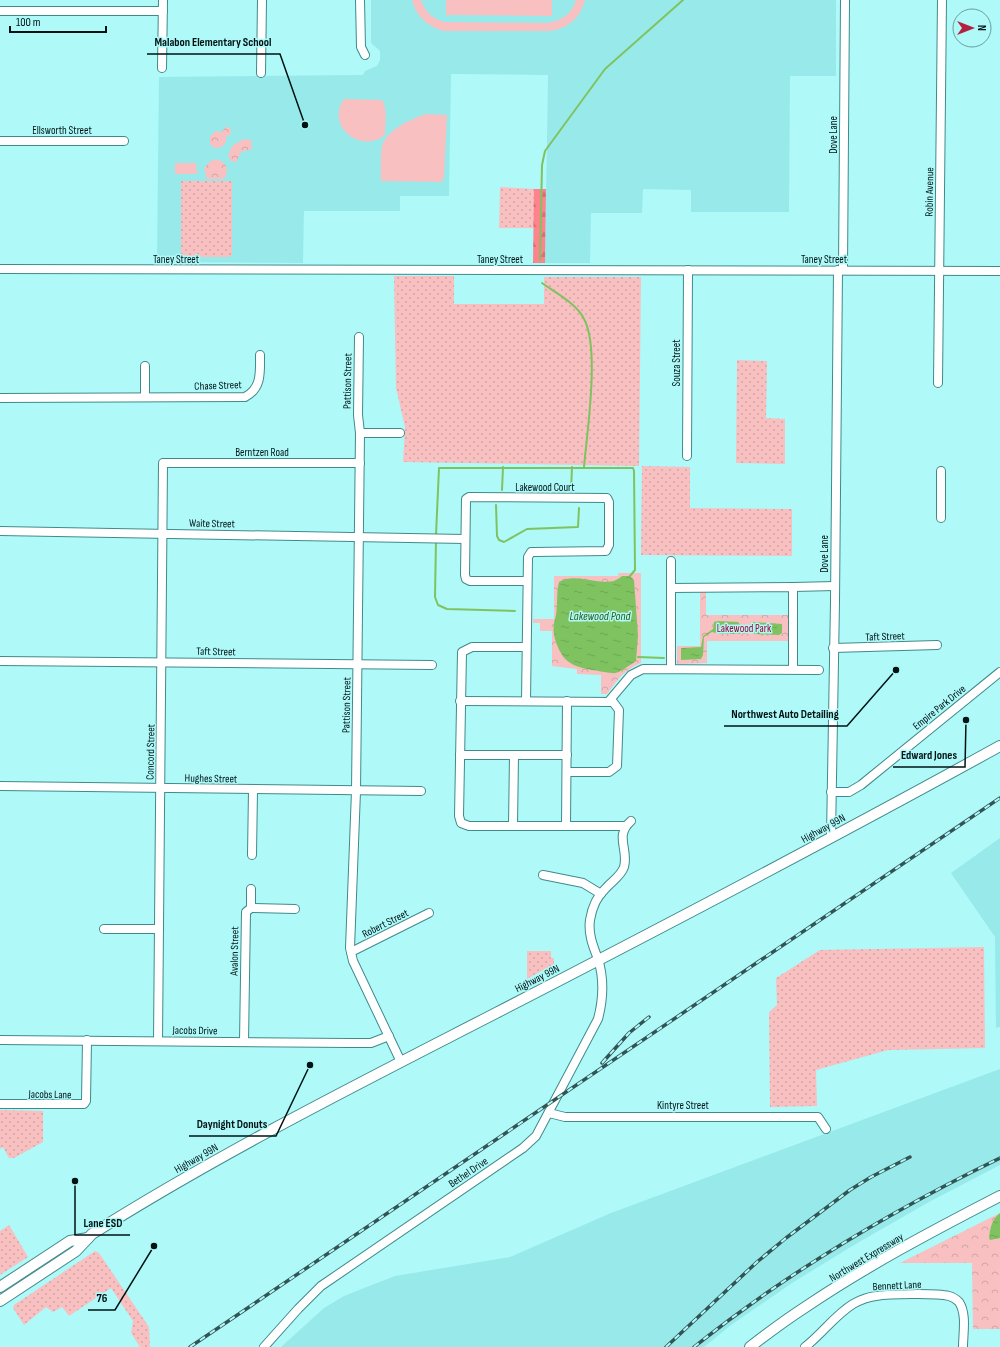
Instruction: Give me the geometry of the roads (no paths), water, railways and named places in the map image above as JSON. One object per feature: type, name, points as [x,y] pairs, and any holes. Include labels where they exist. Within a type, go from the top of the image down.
[{"type":"main road","name":"Highway 99N","points":[[0,1301],[76,1251],[88,1238],[144,1202],[238,1147],[598,960],[1000,746]]},
{"type":"main road","name":"Northwest Expressway","points":[[750,1347],[806,1306],[860,1273],[942,1226],[1000,1196]]},
{"type":"main road","name":"Highway 99N","points":[[0,1288],[70,1241],[88,1238]]},
{"type":"street","points":[[162,68],[163,0]]},
{"type":"street","points":[[261,73],[262,0]]},
{"type":"street","points":[[360,0],[361,47],[365,55]]},
{"type":"street","name":"Dove Lane","points":[[831,837],[845,0]]},
{"type":"street","name":"Robin Avenue","points":[[938,383],[942,0]]},
{"type":"street","points":[[0,11],[163,11]]},
{"type":"street","name":"Ellsworth Street","points":[[0,141],[124,141]]},
{"type":"street","name":"Taney Street","points":[[0,269],[1000,271]]},
{"type":"street","name":"Souza Street","points":[[687,456],[688,270]]},
{"type":"street","name":"Pattison Street","points":[[359,337],[358,415],[360,433],[360,463],[358,664],[356,792],[351,882],[351,952],[353,961],[401,1062]]},
{"type":"street","name":"Chase Street","points":[[0,398],[245,396],[251,394],[258,385],[260,355]]},
{"type":"street","points":[[145,366],[145,397]]},
{"type":"street","points":[[360,433],[400,434]]},
{"type":"street","name":"Berntzen Road","points":[[164,463],[360,463]]},
{"type":"street","name":"Concord Street","points":[[158,1041],[164,463]]},
{"type":"street","points":[[941,471],[941,518]]},
{"type":"street","name":"Lakewood Court","points":[[526,701],[526,647],[527,581],[527,560],[531,552],[603,552],[608,548],[608,498],[467,498],[465,501],[464,575],[468,580],[527,581]]},
{"type":"street","name":"Waite Street","points":[[0,531],[465,539]]},
{"type":"street","points":[[670,561],[671,669]]},
{"type":"street","points":[[670,588],[835,586]]},
{"type":"street","points":[[793,587],[793,669]]},
{"type":"street","name":"Taft Street","points":[[833,648],[938,645]]},
{"type":"street","points":[[526,647],[472,647],[464,649],[461,656],[459,816],[461,823],[469,826],[566,826],[629,824],[622,837],[625,856],[624,868],[616,879],[601,894],[591,913],[590,937],[598,960]]},
{"type":"street","name":"Taft Street","points":[[0,661],[432,664]]},
{"type":"street","points":[[609,702],[634,673],[648,669],[819,670]]},
{"type":"street","name":"Empire Park Drive","points":[[831,792],[849,792],[861,785],[1000,672]]},
{"type":"street","points":[[460,701],[609,702],[616,704],[618,710],[617,766],[609,772],[566,772]]},
{"type":"street","points":[[566,826],[567,702]]},
{"type":"street","points":[[460,755],[567,755]]},
{"type":"street","points":[[514,755],[514,826]]},
{"type":"street","name":"Hughes Street","points":[[0,786],[421,792]]},
{"type":"street","points":[[252,855],[253,790]]},
{"type":"street","points":[[543,875],[584,883],[601,894]]},
{"type":"street","points":[[251,889],[251,908],[295,909]]},
{"type":"street","name":"Avalon Street","points":[[244,1042],[246,912],[251,908]]},
{"type":"street","name":"Robert Street","points":[[351,952],[429,913]]},
{"type":"street","points":[[104,929],[160,928]]},
{"type":"street","name":"Bethel Drive","points":[[264,1347],[321,1286],[523,1148],[536,1136],[598,1020],[602,1006],[601,978],[598,960]]},
{"type":"street","name":"Jacobs Drive","points":[[0,1040],[370,1043],[389,1036]]},
{"type":"street","name":"Jacobs Lane","points":[[0,1104],[83,1105],[86,1101],[86,1040]]},
{"type":"street","name":"Kintyre Street","points":[[549,1113],[565,1117],[818,1117],[826,1130]]},
{"type":"street","name":"Bennett Lane","points":[[805,1347],[822,1334],[843,1311],[861,1300],[881,1295],[946,1295],[957,1300],[963,1315],[963,1347]]},
{"type":"water","name":"Lakewood Pond","points":[[622,576],[630,576],[634,580],[638,635],[636,661],[616,673],[592,670],[572,664],[561,653],[554,633],[559,582],[565,579],[579,578],[607,582],[614,581]]},
{"type":"water","points":[[714,622],[738,622],[742,627],[750,628],[753,622],[782,624],[782,633],[779,635],[754,634],[751,629],[744,629],[740,634],[721,634],[712,632],[704,637],[703,655],[701,659],[681,660],[681,648],[701,647],[703,636],[713,629]]},
{"type":"water","points":[[1000,1213],[1000,1238],[990,1240],[989,1234],[992,1224]]},
{"type":"waterway","points":[[540,260],[542,165],[545,151],[605,69],[683,0]]},
{"type":"waterway","points":[[542,283],[566,299],[576,308],[584,319],[589,332],[592,369],[590,412],[584,467]]},
{"type":"waterway","points":[[502,490],[503,467]]},
{"type":"waterway","points":[[571,491],[572,467]]},
{"type":"waterway","points":[[436,535],[439,468],[633,468],[635,570],[630,576]]},
{"type":"waterway","points":[[496,505],[497,536],[499,540],[504,542],[527,529],[578,527],[579,508]]},
{"type":"waterway","points":[[436,540],[435,597],[438,605],[447,609],[515,611]]},
{"type":"waterway","points":[[638,657],[664,658]]},
{"type":"railway","points":[[190,1347],[1000,798]]},
{"type":"railway","points":[[602,1063],[629,1033],[649,1017]]},
{"type":"railway","points":[[666,1347],[757,1262],[786,1238],[850,1190],[871,1177],[910,1157]]},
{"type":"railway","points":[[694,1347],[766,1293],[842,1244],[920,1199],[1000,1158]]},
{"type":"place","name":"Malabon Elementary School","points":[[305,125]]},
{"type":"place","name":"Northwest Auto Detailing","points":[[896,670]]},
{"type":"place","name":"Edward Jones","points":[[966,720]]},
{"type":"place","name":"Daynight Donuts","points":[[310,1065]]},
{"type":"place","name":"Lane ESD","points":[[75,1181]]},
{"type":"place","name":"76","points":[[154,1246]]},
{"type":"park label","name":"Lakewood Park","points":[[744,628]]}]
